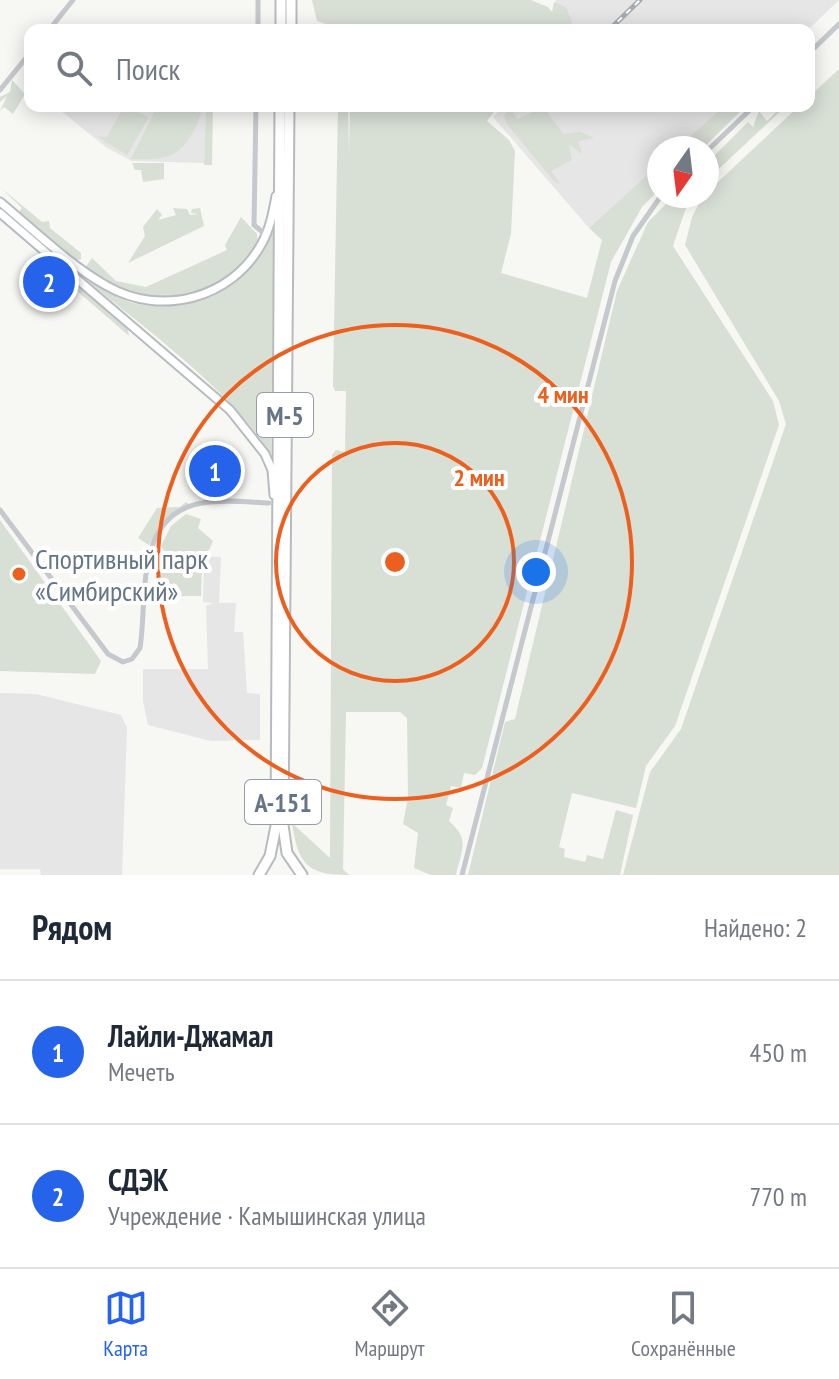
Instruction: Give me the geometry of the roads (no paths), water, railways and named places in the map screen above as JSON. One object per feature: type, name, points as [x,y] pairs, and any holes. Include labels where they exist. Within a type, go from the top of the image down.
[{"type":"highway","points":[[281,0],[281,24]]},
{"type":"highway","points":[[291,0],[291,24]]},
{"type":"highway","name":"М-5","points":[[280,112],[278,541],[283,724]]},
{"type":"highway","name":"М-5","points":[[276,792],[281,662],[289,112]]},
{"type":"highway","name":"А-151","points":[[283,724],[285,844],[290,860],[302,875]]},
{"type":"highway","name":"А-151","points":[[259,875],[273,846],[276,792]]},
{"type":"street","points":[[54,24],[73,0]]},
{"type":"street","points":[[258,0],[258,24]]},
{"type":"street","points":[[815,47],[839,24]]},
{"type":"street","points":[[0,90],[24,60]]},
{"type":"street","points":[[256,112],[254,225],[266,235]]},
{"type":"street","points":[[719,140],[748,112]]},
{"type":"street","points":[[0,213],[78,271],[128,295],[151,301],[179,301],[206,294],[229,282],[247,264],[266,235],[280,182]]},
{"type":"street","points":[[0,202],[207,389],[256,438],[272,470],[278,541]]},
{"type":"street","points":[[462,875],[615,281],[633,236],[653,208]]},
{"type":"street","points":[[0,510],[96,638],[118,661],[128,661],[137,655],[149,551],[160,530],[173,515],[203,503],[269,503]]},
{"type":"railway","points":[[615,24],[640,0]]},
{"type":"place","name":"СДЭК","points":[[49,282]]},
{"type":"place","name":"Лайли-Джамал","points":[[215,471]]},
{"type":"place","name":"Спортивный парк «Симбирский»","points":[[19,574]]}]
